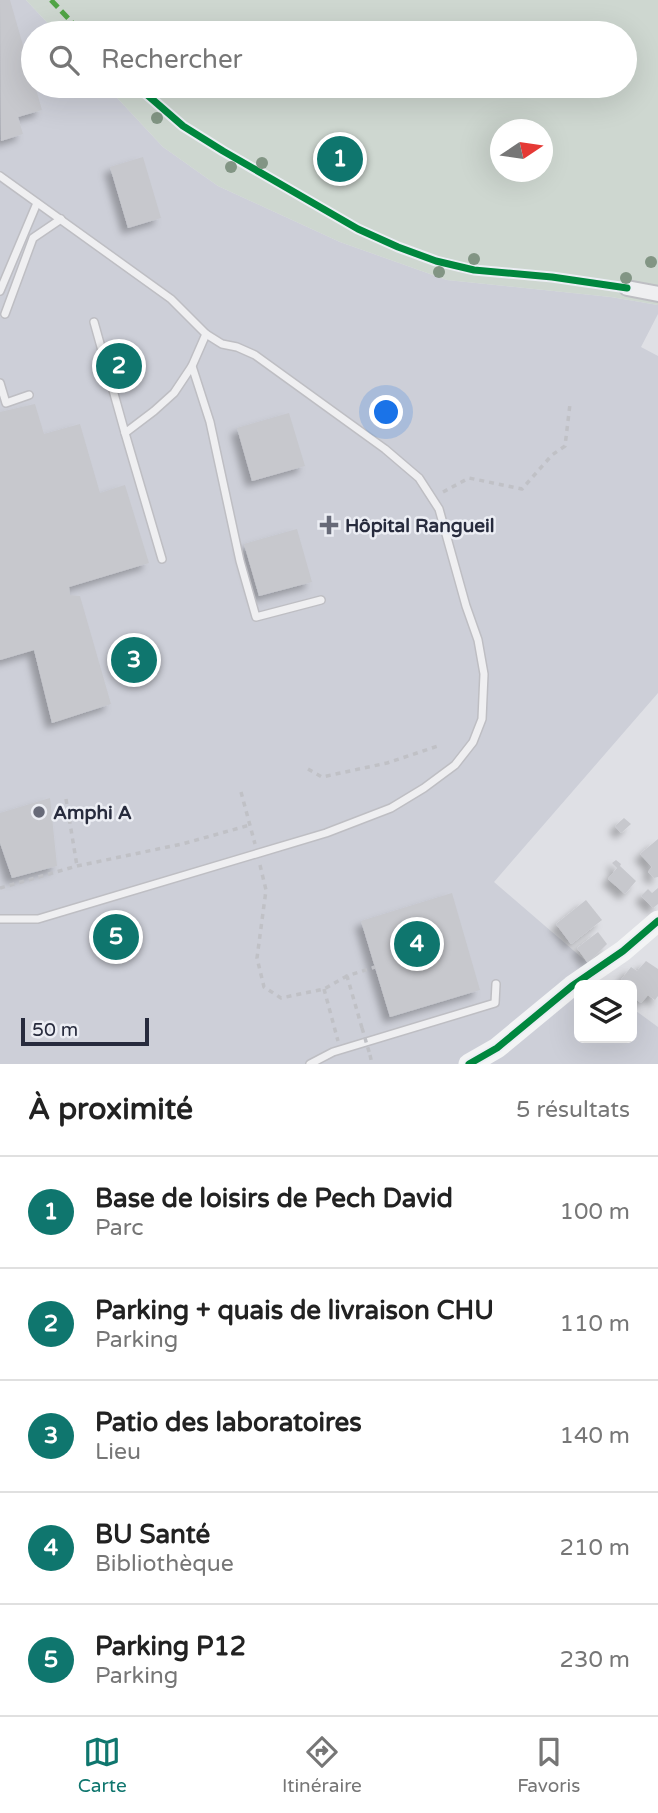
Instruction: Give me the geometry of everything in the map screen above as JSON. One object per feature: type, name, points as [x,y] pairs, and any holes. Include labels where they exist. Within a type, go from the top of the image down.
[{"type":"street","points":[[626,288],[658,294]]},
{"type":"street","points":[[588,980],[658,921]]},
{"type":"street","points":[[469,1064],[497,1048],[574,991]]},
{"type":"lane","points":[[0,176],[171,299],[206,334],[222,344],[237,346],[255,355],[385,449],[419,478],[439,509],[478,640],[484,674],[482,719],[473,742],[455,765],[391,808],[326,833],[38,919],[0,919]]},
{"type":"lane","points":[[0,291],[37,203]]},
{"type":"lane","points":[[5,314],[33,238],[61,219]]},
{"type":"lane","points":[[94,322],[162,559]]},
{"type":"lane","points":[[125,433],[174,393],[192,366],[206,334]]},
{"type":"lane","points":[[192,366],[210,422],[240,561],[256,617],[321,600]]},
{"type":"lane","points":[[0,383],[6,403],[29,395]]},
{"type":"lane","points":[[310,1064],[340,1050],[495,1003],[496,984]]},
{"type":"path","points":[[444,492],[470,478],[522,489],[552,455],[565,446],[570,404]]},
{"type":"path","points":[[308,769],[322,777],[387,763],[438,746]]},
{"type":"path","points":[[0,888],[77,866],[182,844],[250,825],[242,792]]},
{"type":"path","points":[[66,799],[77,866]]},
{"type":"path","points":[[266,890],[257,958],[264,987],[281,998],[324,989],[348,976],[375,967]]},
{"type":"path","points":[[348,976],[372,1064]]},
{"type":"path","points":[[324,989],[340,1050]]},
{"type":"shaded area","name":"Hôpital Rangueil","points":[[0,0],[26,0],[46,21],[21,21],[21,98],[117,98],[163,147],[218,186],[340,242],[447,280],[611,297],[658,305],[658,314],[641,347],[658,356],[658,693],[494,882],[588,963],[600,980],[574,980],[574,1043],[637,1043],[637,1012],[658,1027],[658,1064],[0,1064]]},
{"type":"shaded area","points":[[26,0],[658,0],[658,305],[611,297],[447,280],[340,242],[218,186],[163,147],[117,98],[637,98],[637,21],[46,21]]},
{"type":"building","points":[[0,0],[10,0],[21,38],[21,98],[38,98],[42,110],[18,117],[23,134],[1,141]]},
{"type":"building","points":[[143,157],[161,218],[128,228],[110,167]]},
{"type":"building","points":[[35,404],[44,434],[80,424],[100,493],[125,485],[149,563],[69,587],[70,595],[80,596],[111,704],[52,723],[34,650],[0,660],[0,412]]},
{"type":"building","points":[[289,413],[305,466],[252,481],[237,428]]},
{"type":"building","points":[[297,529],[312,582],[259,596],[244,544]]},
{"type":"building","points":[[50,798],[57,866],[12,878],[0,843],[0,813]]},
{"type":"building","points":[[624,818],[631,824],[621,833],[615,826]]},
{"type":"building","points":[[658,839],[658,877],[654,878],[648,872],[652,867],[640,854]]},
{"type":"building","points":[[616,860],[636,881],[625,894],[608,879],[617,868],[612,863]]},
{"type":"building","points":[[658,888],[658,904],[653,908],[641,896],[648,889],[652,893]]},
{"type":"building","points":[[452,893],[480,990],[390,1017],[361,921]]},
{"type":"building","points":[[586,900],[602,920],[571,944],[556,924]]},
{"type":"building","points":[[598,932],[607,944],[588,963],[577,948]]},
{"type":"building","points":[[646,961],[658,969],[658,996],[655,1000],[648,995],[641,1003],[637,1000],[637,980],[621,980],[631,967],[637,971]]},
{"type":"marked path","points":[[51,0],[71,21]]},
{"type":"cycle path","points":[[151,98],[183,126],[223,151],[358,229],[398,247],[436,261],[474,270],[552,277],[627,288]]},
{"type":"cycle path","points":[[469,1064],[497,1048],[572,986],[623,951],[658,921]]},
{"type":"place","name":"Base de loisirs de Pech David","points":[[340,159]]},
{"type":"place","name":"Parking + quais de livraison CHU","points":[[119,366]]},
{"type":"place","name":"Hôpital Rangueil","points":[[329,525]]},
{"type":"place","name":"Patio des laboratoires","points":[[134,660]]},
{"type":"place","name":"Amphi A","points":[[39,812]]},
{"type":"place","name":"Parking P12","points":[[116,937]]},
{"type":"place","name":"BU Santé","points":[[417,944]]}]
